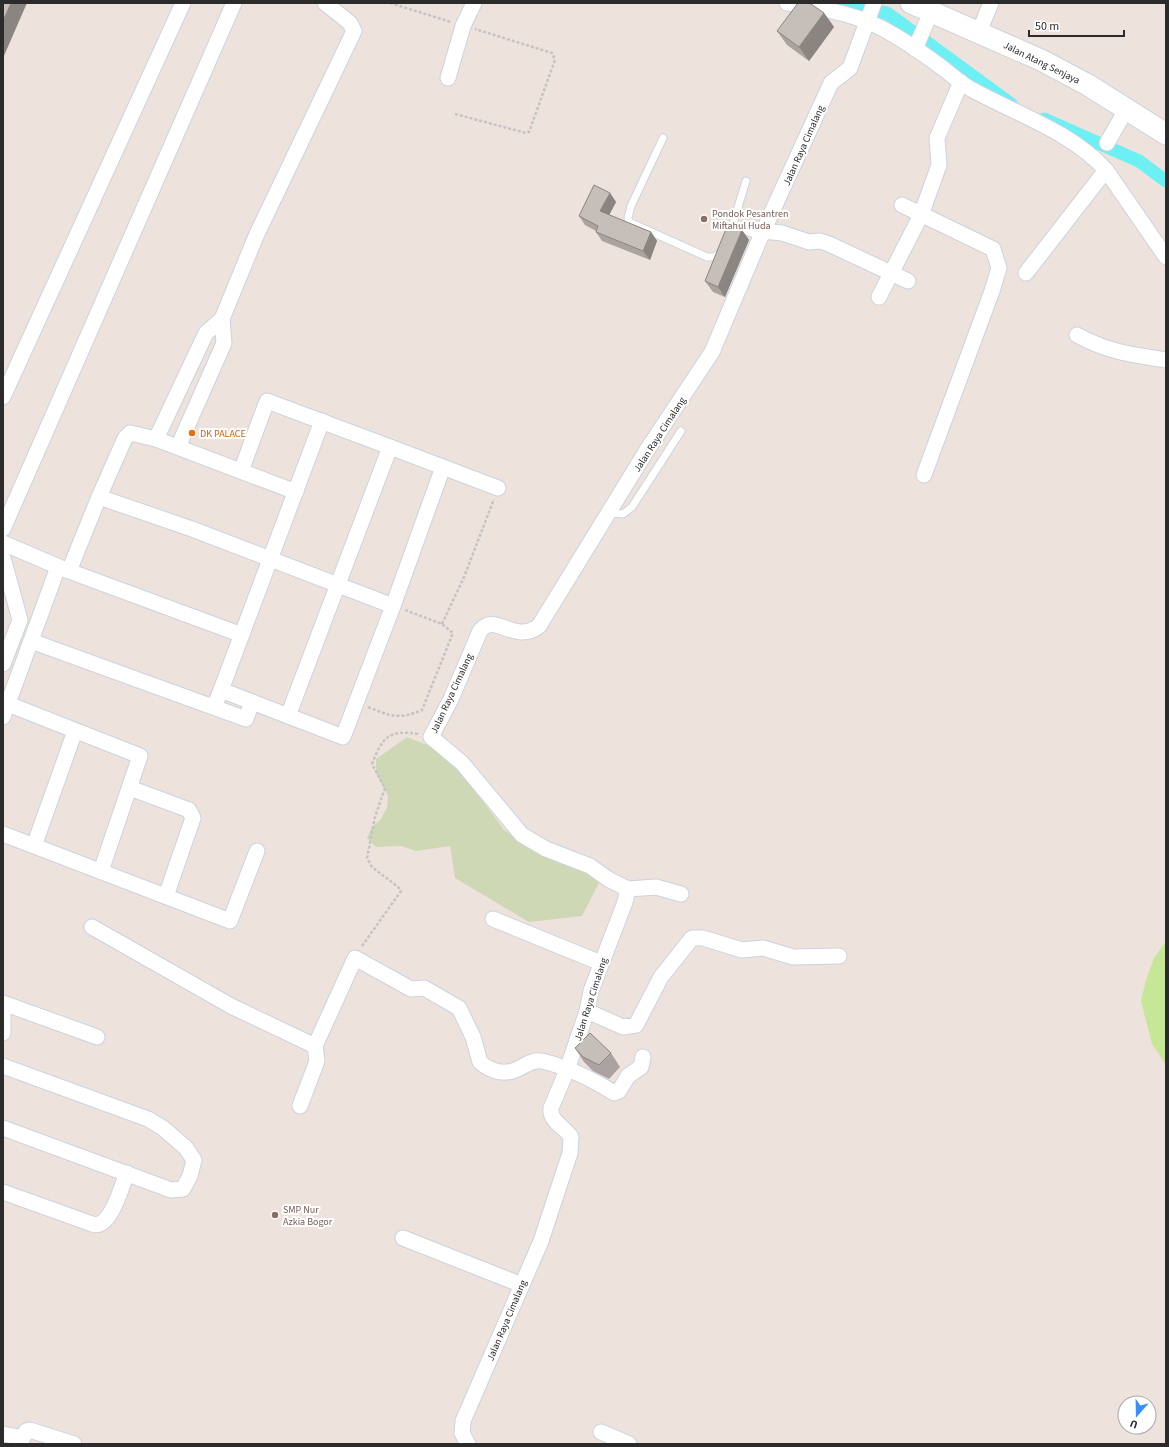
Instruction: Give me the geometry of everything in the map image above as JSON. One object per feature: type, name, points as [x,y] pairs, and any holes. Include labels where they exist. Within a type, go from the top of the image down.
[{"type":"main road","name":"Jalan Atang Senjaya","points":[[911,3],[929,17],[979,32],[1041,60],[1081,81],[1166,134]]},
{"type":"street","points":[[3,397],[183,3]]},
{"type":"street","points":[[3,529],[234,3]]},
{"type":"street","points":[[178,447],[224,343],[222,319],[256,236],[354,31],[350,23],[326,3]]},
{"type":"street","points":[[448,78],[463,26],[474,3]]},
{"type":"street","points":[[787,3],[841,12],[868,20],[879,27],[917,44],[961,82],[976,92],[1102,157],[1166,257]]},
{"type":"street","name":"Jalan Raya Cimalang","points":[[468,1444],[462,1433],[463,1421],[541,1241],[570,1153],[571,1137],[556,1122],[550,1112],[567,1070],[587,1011],[591,991],[626,902],[628,888],[608,879],[590,866],[546,849],[522,835],[462,763],[431,736],[450,699],[483,627],[492,624],[522,633],[534,630],[539,626],[610,513],[647,450],[712,352],[762,233],[831,83],[850,68],[874,3]]},
{"type":"street","points":[[979,32],[991,3]]},
{"type":"street","points":[[917,44],[929,17]]},
{"type":"street","points":[[879,297],[921,215],[939,165],[937,138],[961,82]]},
{"type":"street","points":[[1026,273],[1102,157],[1126,110]]},
{"type":"street","points":[[902,205],[993,249],[999,268],[964,369],[924,475]]},
{"type":"street","points":[[762,233],[782,233],[809,242],[820,241],[908,281]]},
{"type":"street","points":[[156,439],[206,332],[222,319]]},
{"type":"street","points":[[1077,336],[1098,347],[1117,352],[1166,360]]},
{"type":"street","points":[[241,471],[268,400],[498,488]]},
{"type":"street","points":[[214,707],[322,421]]},
{"type":"street","points":[[101,871],[140,756],[75,731],[5,710],[31,641],[63,569],[99,497],[126,438],[130,433],[156,439],[296,492]]},
{"type":"street","points":[[288,716],[390,447]]},
{"type":"street","points":[[221,690],[343,737],[393,606],[443,467]]},
{"type":"street","points":[[99,497],[270,559],[393,606]]},
{"type":"street","points":[[3,543],[63,569],[242,634]]},
{"type":"street","points":[[3,558],[20,620],[3,664]]},
{"type":"street","points":[[31,641],[246,719],[252,702]]},
{"type":"street","points":[[34,846],[75,731]]},
{"type":"street","points":[[130,788],[189,810],[193,818],[166,896]]},
{"type":"street","points":[[3,834],[230,920],[257,851]]},
{"type":"street","points":[[628,888],[656,887],[681,894]]},
{"type":"street","points":[[493,919],[602,963]]},
{"type":"street","points":[[92,927],[231,1006],[316,1046]]},
{"type":"street","points":[[587,1011],[623,1027],[636,1025],[661,977],[692,938],[703,938],[742,950],[763,948],[793,957],[839,956]]},
{"type":"street","points":[[300,1106],[317,1061],[316,1046],[356,958],[411,989],[424,988],[459,1008],[473,1037],[480,1062],[483,1065],[498,1071],[511,1072],[537,1061],[593,1080],[614,1093],[619,1091],[628,1076],[641,1067],[643,1057]]},
{"type":"street","points":[[3,1003],[97,1037]]},
{"type":"street","points":[[3,1013],[3,1033]]},
{"type":"street","points":[[3,1066],[156,1123],[186,1148],[194,1160],[185,1186],[177,1191],[171,1190],[3,1128]]},
{"type":"street","points":[[3,1192],[97,1225],[101,1225],[110,1214],[127,1173]]},
{"type":"street","points":[[3,1200],[27,1201]]},
{"type":"street","points":[[403,1238],[522,1284]]},
{"type":"street","points":[[3,1434],[22,1441],[26,1431],[30,1430],[74,1444]]},
{"type":"street","points":[[601,1432],[629,1444]]},
{"type":"lane","points":[[663,138],[631,206],[628,218],[629,222],[707,257],[715,257],[724,245]]},
{"type":"lane","points":[[746,181],[730,230],[762,233]]},
{"type":"lane","points":[[610,513],[623,514],[632,508],[681,431]]},
{"type":"path","points":[[390,3],[552,53],[556,58],[529,132],[526,133],[455,114]]},
{"type":"path","points":[[442,624],[464,577],[498,488]]},
{"type":"path","points":[[356,703],[392,717],[409,715],[422,710],[453,633],[442,624],[393,606]]},
{"type":"path","points":[[356,958],[372,930],[401,891],[372,867],[366,858],[375,817],[385,788],[372,764],[380,744],[391,735],[411,733],[431,736]]},
{"type":"green space","points":[[407,737],[447,753],[504,830],[536,850],[585,865],[600,881],[582,916],[529,922],[455,878],[450,846],[416,851],[401,846],[376,847],[367,838],[372,827],[381,819],[387,808],[388,796],[376,773],[376,759]]},
{"type":"green space","points":[[1166,941],[1166,1065],[1152,1044],[1141,1001],[1146,980],[1154,958]]},
{"type":"building","points":[[3,3],[11,3],[3,21]]},
{"type":"building","points":[[798,3],[811,4],[824,13],[799,47],[777,31]]},
{"type":"building","points":[[594,185],[610,193],[600,211],[651,232],[643,251],[596,232],[598,226],[579,216]]},
{"type":"building","points":[[728,224],[742,230],[718,287],[705,281]]},
{"type":"building","points":[[590,1033],[611,1053],[599,1065],[583,1057],[575,1048]]},
{"type":"waterway","points":[[831,5],[887,13],[1011,104]]},
{"type":"waterway","points":[[1044,119],[1139,161],[1166,181]]},
{"type":"place","name":"Pondok Pesantren Miftahul Huda","points":[[704,219]]},
{"type":"place","name":"DK PALACE","points":[[192,433]]},
{"type":"place","name":"SMP Nur Azkia Bogor","points":[[275,1215]]}]
